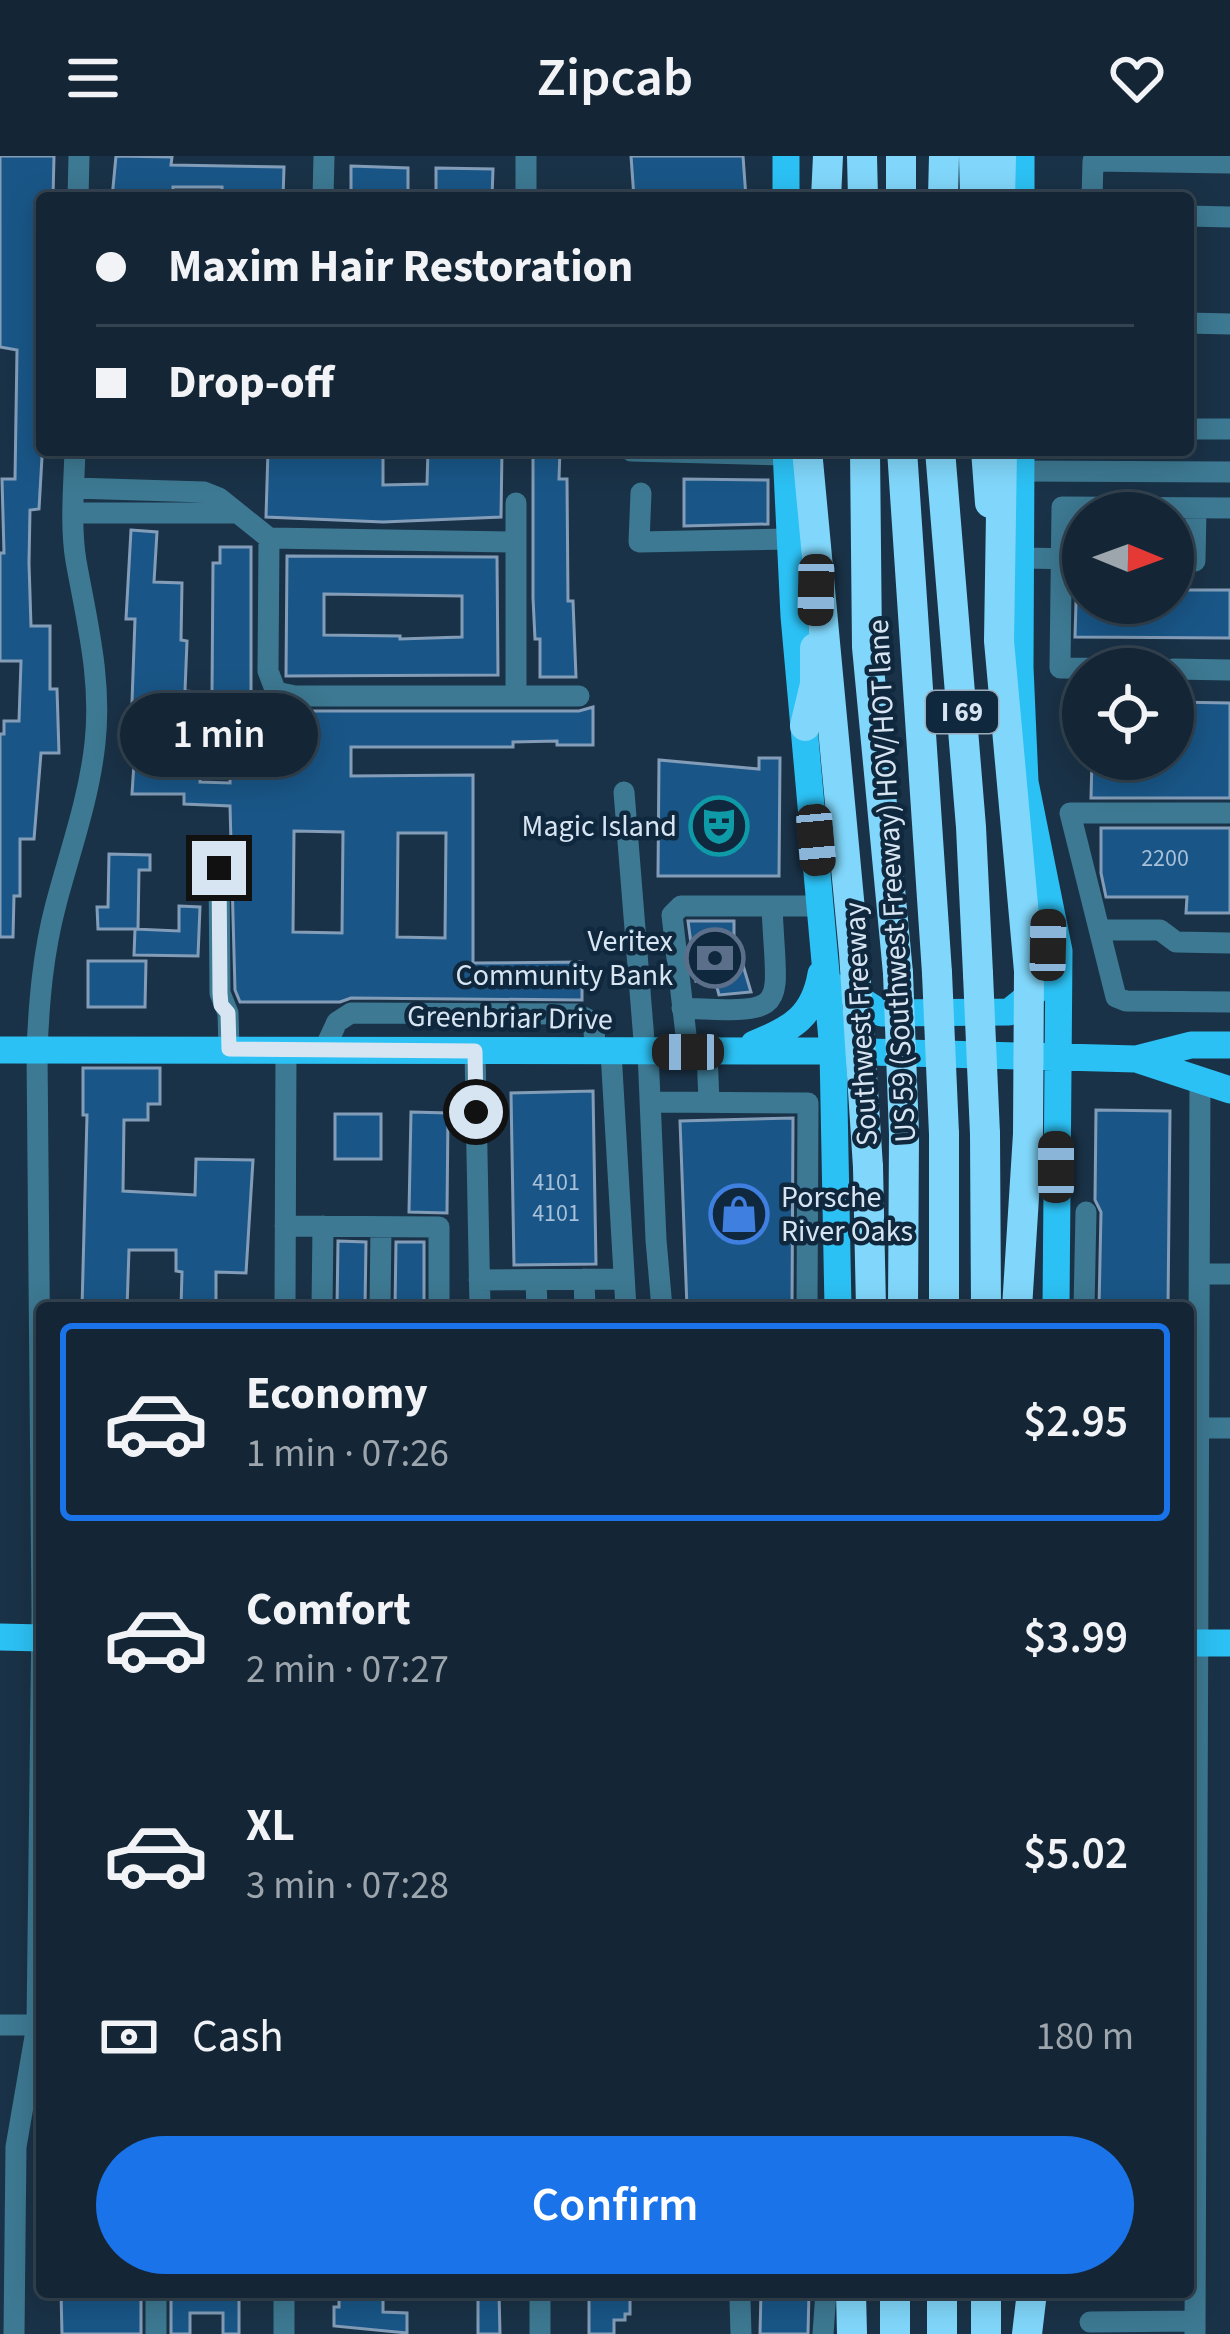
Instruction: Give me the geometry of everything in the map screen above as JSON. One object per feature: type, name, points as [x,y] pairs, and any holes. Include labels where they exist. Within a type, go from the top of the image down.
[{"type":"highway","points":[[807,156],[808,192]]},
{"type":"highway","points":[[826,192],[828,156]]},
{"type":"highway","points":[[862,156],[863,192]]},
{"type":"highway","points":[[901,156],[901,192]]},
{"type":"highway","points":[[943,192],[944,156]]},
{"type":"highway","points":[[974,156],[975,192]]},
{"type":"highway","points":[[1000,192],[1001,156]]},
{"type":"highway","points":[[793,456],[854,953],[868,1167],[871,1302]]},
{"type":"highway","points":[[805,726],[815,684],[819,456]]},
{"type":"highway","name":"Southwest Freeway","points":[[865,456],[867,647],[898,974],[903,1302]]},
{"type":"highway","name":"US 59 (Southwest Freeway) HOV/HOT lane","points":[[902,456],[937,973],[944,1302]]},
{"type":"highway","name":"I 69","points":[[940,456],[971,827],[985,1134],[986,1302]]},
{"type":"highway","points":[[987,456],[1003,650],[1025,782]]},
{"type":"highway","points":[[1014,457],[999,641],[1029,971],[1028,1134],[1017,1302]]},
{"type":"highway","points":[[850,2298],[852,2334]]},
{"type":"highway","points":[[895,2334],[896,2298]]},
{"type":"highway","points":[[942,2298],[942,2334]]},
{"type":"highway","points":[[986,2298],[986,2334]]},
{"type":"highway","points":[[1028,2334],[1031,2298]]},
{"type":"main road","points":[[786,156],[786,192]]},
{"type":"main road","points":[[1022,156],[1022,192]]},
{"type":"main road","points":[[793,456],[790,539],[833,1051],[838,1302]]},
{"type":"main road","points":[[1014,457],[1025,782],[1058,951],[1056,1302]]},
{"type":"main road","points":[[825,952],[845,993],[881,1013],[1009,1012],[1040,987],[1048,945],[1049,891]]},
{"type":"main road","points":[[710,1052],[792,1029],[810,1012],[825,952]]},
{"type":"main road","points":[[1136,1058],[1191,1045],[1230,1045]]},
{"type":"main road","name":"Greenbriar Drive","points":[[0,1050],[833,1051],[1136,1058],[1230,1090]]},
{"type":"main road","points":[[0,1637],[36,1638]]},
{"type":"main road","points":[[1194,1643],[1230,1642]]},
{"type":"street","points":[[78,192],[79,156]]},
{"type":"street","points":[[323,192],[324,156]]},
{"type":"street","points":[[526,156],[526,192]]},
{"type":"street","points":[[1092,192],[1093,161],[1230,163]]},
{"type":"street","points":[[1194,216],[1230,217]]},
{"type":"street","points":[[1194,323],[1230,324]]},
{"type":"street","points":[[1194,428],[1230,429]]},
{"type":"street","points":[[39,1302],[37,1051],[46,945],[86,797],[95,743],[94,646],[76,559],[74,456]]},
{"type":"street","points":[[1014,457],[1230,472]]},
{"type":"street","points":[[74,488],[204,492],[269,538],[516,542]]},
{"type":"street","points":[[152,489],[152,514]]},
{"type":"street","points":[[641,493],[639,542],[790,539]]},
{"type":"street","points":[[516,503],[516,696]]},
{"type":"street","points":[[1194,561],[1196,508],[1230,508]]},
{"type":"street","points":[[73,513],[235,513]]},
{"type":"street","points":[[269,538],[268,670],[276,692],[295,696],[579,696]]},
{"type":"street","points":[[1020,558],[1062,559]]},
{"type":"street","points":[[1194,669],[1230,670]]},
{"type":"street","points":[[624,793],[662,1302]]},
{"type":"street","points":[[1230,813],[1070,812],[1116,997],[1230,1002]]},
{"type":"street","points":[[1037,836],[1075,831]]},
{"type":"street","points":[[219,868],[220,993],[228,1013],[229,1049]]},
{"type":"street","points":[[709,1102],[710,1052],[682,1008],[672,915],[681,906],[821,906]]},
{"type":"street","points":[[682,1008],[745,1012],[770,1003],[776,990],[772,906]]},
{"type":"street","points":[[1100,930],[1160,930],[1176,942],[1230,943]]},
{"type":"street","points":[[324,1050],[337,1022],[352,1013],[577,1014],[593,1022],[604,1052],[626,1302]]},
{"type":"street","points":[[285,1302],[286,1049]]},
{"type":"street","points":[[475,1051],[480,1302]]},
{"type":"street","points":[[1194,1739],[1200,1080]]},
{"type":"street","points":[[650,1102],[808,1103],[807,1302]]},
{"type":"street","points":[[1084,1302],[1086,1212]]},
{"type":"street","points":[[285,1226],[440,1227],[439,1302]]},
{"type":"street","points":[[322,1226],[322,1302]]},
{"type":"street","points":[[380,1302],[381,1227]]},
{"type":"street","points":[[1200,1274],[1230,1274]]},
{"type":"street","points":[[584,1279],[585,1302]]},
{"type":"street","points":[[479,1280],[624,1279]]},
{"type":"street","points":[[536,1280],[537,1302]]},
{"type":"street","points":[[1200,1427],[1230,1428]]},
{"type":"street","points":[[0,2025],[36,2025]]},
{"type":"street","points":[[14,2334],[16,2146],[36,2031]]},
{"type":"street","points":[[1090,2322],[1195,2327],[1194,2059]]},
{"type":"street","points":[[156,2298],[156,2334]]},
{"type":"street","points":[[284,2298],[284,2334]]},
{"type":"street","points":[[539,2334],[540,2298]]},
{"type":"street","points":[[824,2334],[826,2298]]},
{"type":"street","points":[[740,2301],[741,2334]]},
{"type":"building","points":[[0,156],[54,156],[53,192],[36,192],[36,456],[42,457],[39,509],[30,510],[29,563],[31,626],[50,626],[50,689],[57,689],[59,753],[41,753],[34,839],[20,839],[20,896],[14,896],[13,937],[0,937],[0,734],[4,734],[4,721],[19,721],[21,661],[0,661],[0,553],[4,553],[2,479],[15,479],[17,350],[0,347]]},
{"type":"building","points":[[116,156],[172,157],[171,165],[284,167],[283,192],[173,187],[173,192],[113,192]]},
{"type":"building","points":[[631,156],[743,156],[746,192],[634,192]]},
{"type":"building","points":[[351,166],[408,168],[408,192],[351,192]]},
{"type":"building","points":[[436,168],[493,169],[492,192],[436,192]]},
{"type":"building","points":[[268,456],[383,456],[383,485],[427,484],[428,456],[502,456],[501,517],[383,522],[266,517]]},
{"type":"building","points":[[533,456],[560,456],[559,479],[567,479],[568,601],[573,601],[576,677],[540,677],[533,598]]},
{"type":"building","points":[[684,479],[768,480],[768,524],[684,526]]},
{"type":"building","points":[[131,530],[157,532],[154,582],[182,583],[185,691],[212,693],[213,563],[220,563],[220,547],[251,547],[251,711],[579,711],[593,707],[593,745],[557,745],[557,741],[513,742],[513,747],[351,747],[351,776],[473,775],[473,963],[582,962],[582,1000],[240,1002],[235,990],[230,806],[184,804],[184,794],[132,794],[138,701],[132,702],[135,619],[126,619]],"holes":[[[183,712],[219,714],[219,749],[273,749],[274,776],[200,782],[202,741],[183,740]],[[294,831],[343,832],[342,933],[293,932]],[[398,833],[446,833],[445,938],[397,937]]]},
{"type":"building","points":[[287,556],[497,557],[498,675],[286,676]],"holes":[[[324,594],[462,596],[462,637],[324,635]]]},
{"type":"building","points":[[1194,590],[1230,590],[1230,638],[1075,637],[1075,624],[1194,624]]},
{"type":"building","points":[[1194,702],[1230,703],[1230,798],[1091,798],[1091,780],[1194,780]]},
{"type":"building","name":"Magic Island","points":[[759,758],[780,758],[779,876],[658,876],[659,760],[759,769]]},
{"type":"building","points":[[1101,828],[1230,828],[1230,913],[1186,913],[1187,897],[1106,897]]},
{"type":"building","points":[[109,854],[150,855],[150,870],[139,870],[138,929],[98,929],[97,907],[108,907]]},
{"type":"building","points":[[179,906],[200,907],[198,956],[134,955],[135,929],[179,931]]},
{"type":"building","name":"Veritex Community Bank","points":[[688,921],[734,921],[751,992],[719,995],[714,976],[696,981]]},
{"type":"building","points":[[88,961],[146,961],[145,1007],[88,1007]]},
{"type":"building","points":[[83,1068],[160,1068],[160,1104],[148,1104],[148,1120],[124,1120],[123,1191],[195,1195],[196,1159],[253,1160],[246,1273],[216,1272],[216,1302],[181,1302],[182,1272],[176,1271],[176,1250],[129,1250],[127,1302],[82,1302],[87,1115],[83,1115]]},
{"type":"building","points":[[593,1091],[596,1264],[514,1265],[511,1093]]},
{"type":"building","points":[[1096,1110],[1170,1111],[1168,1302],[1099,1302],[1101,1212],[1095,1200]]},
{"type":"building","points":[[411,1112],[448,1113],[447,1213],[409,1212]]},
{"type":"building","points":[[335,1114],[381,1114],[381,1159],[335,1159]]},
{"type":"building","name":"Porsche River Oaks","points":[[793,1118],[792,1302],[687,1302],[680,1121]]},
{"type":"building","points":[[338,1241],[366,1242],[365,1302],[337,1302]]},
{"type":"building","points":[[396,1242],[424,1242],[424,1302],[395,1302]]},
{"type":"building","points":[[61,2298],[141,2298],[141,2334],[62,2334]]},
{"type":"building","points":[[171,2298],[239,2298],[239,2334],[223,2334],[223,2313],[190,2313],[190,2334],[171,2334]]},
{"type":"building","points":[[339,2298],[383,2298],[383,2312],[407,2313],[407,2333],[334,2326]]},
{"type":"building","points":[[478,2298],[499,2298],[500,2334],[478,2334]]},
{"type":"building","points":[[589,2298],[630,2298],[630,2314],[625,2314],[625,2320],[614,2320],[614,2334],[589,2334]]},
{"type":"building","points":[[761,2298],[809,2298],[808,2334],[760,2334]]},
{"type":"place","name":"Magic Island","points":[[719,826]]},
{"type":"place","name":"Veritex Community Bank","points":[[715,958]]},
{"type":"place","name":"Porsche River Oaks","points":[[739,1214]]},
{"type":"route","points":[[219,868],[220,993],[230,1023],[229,1049],[475,1051],[476,1112]]}]
